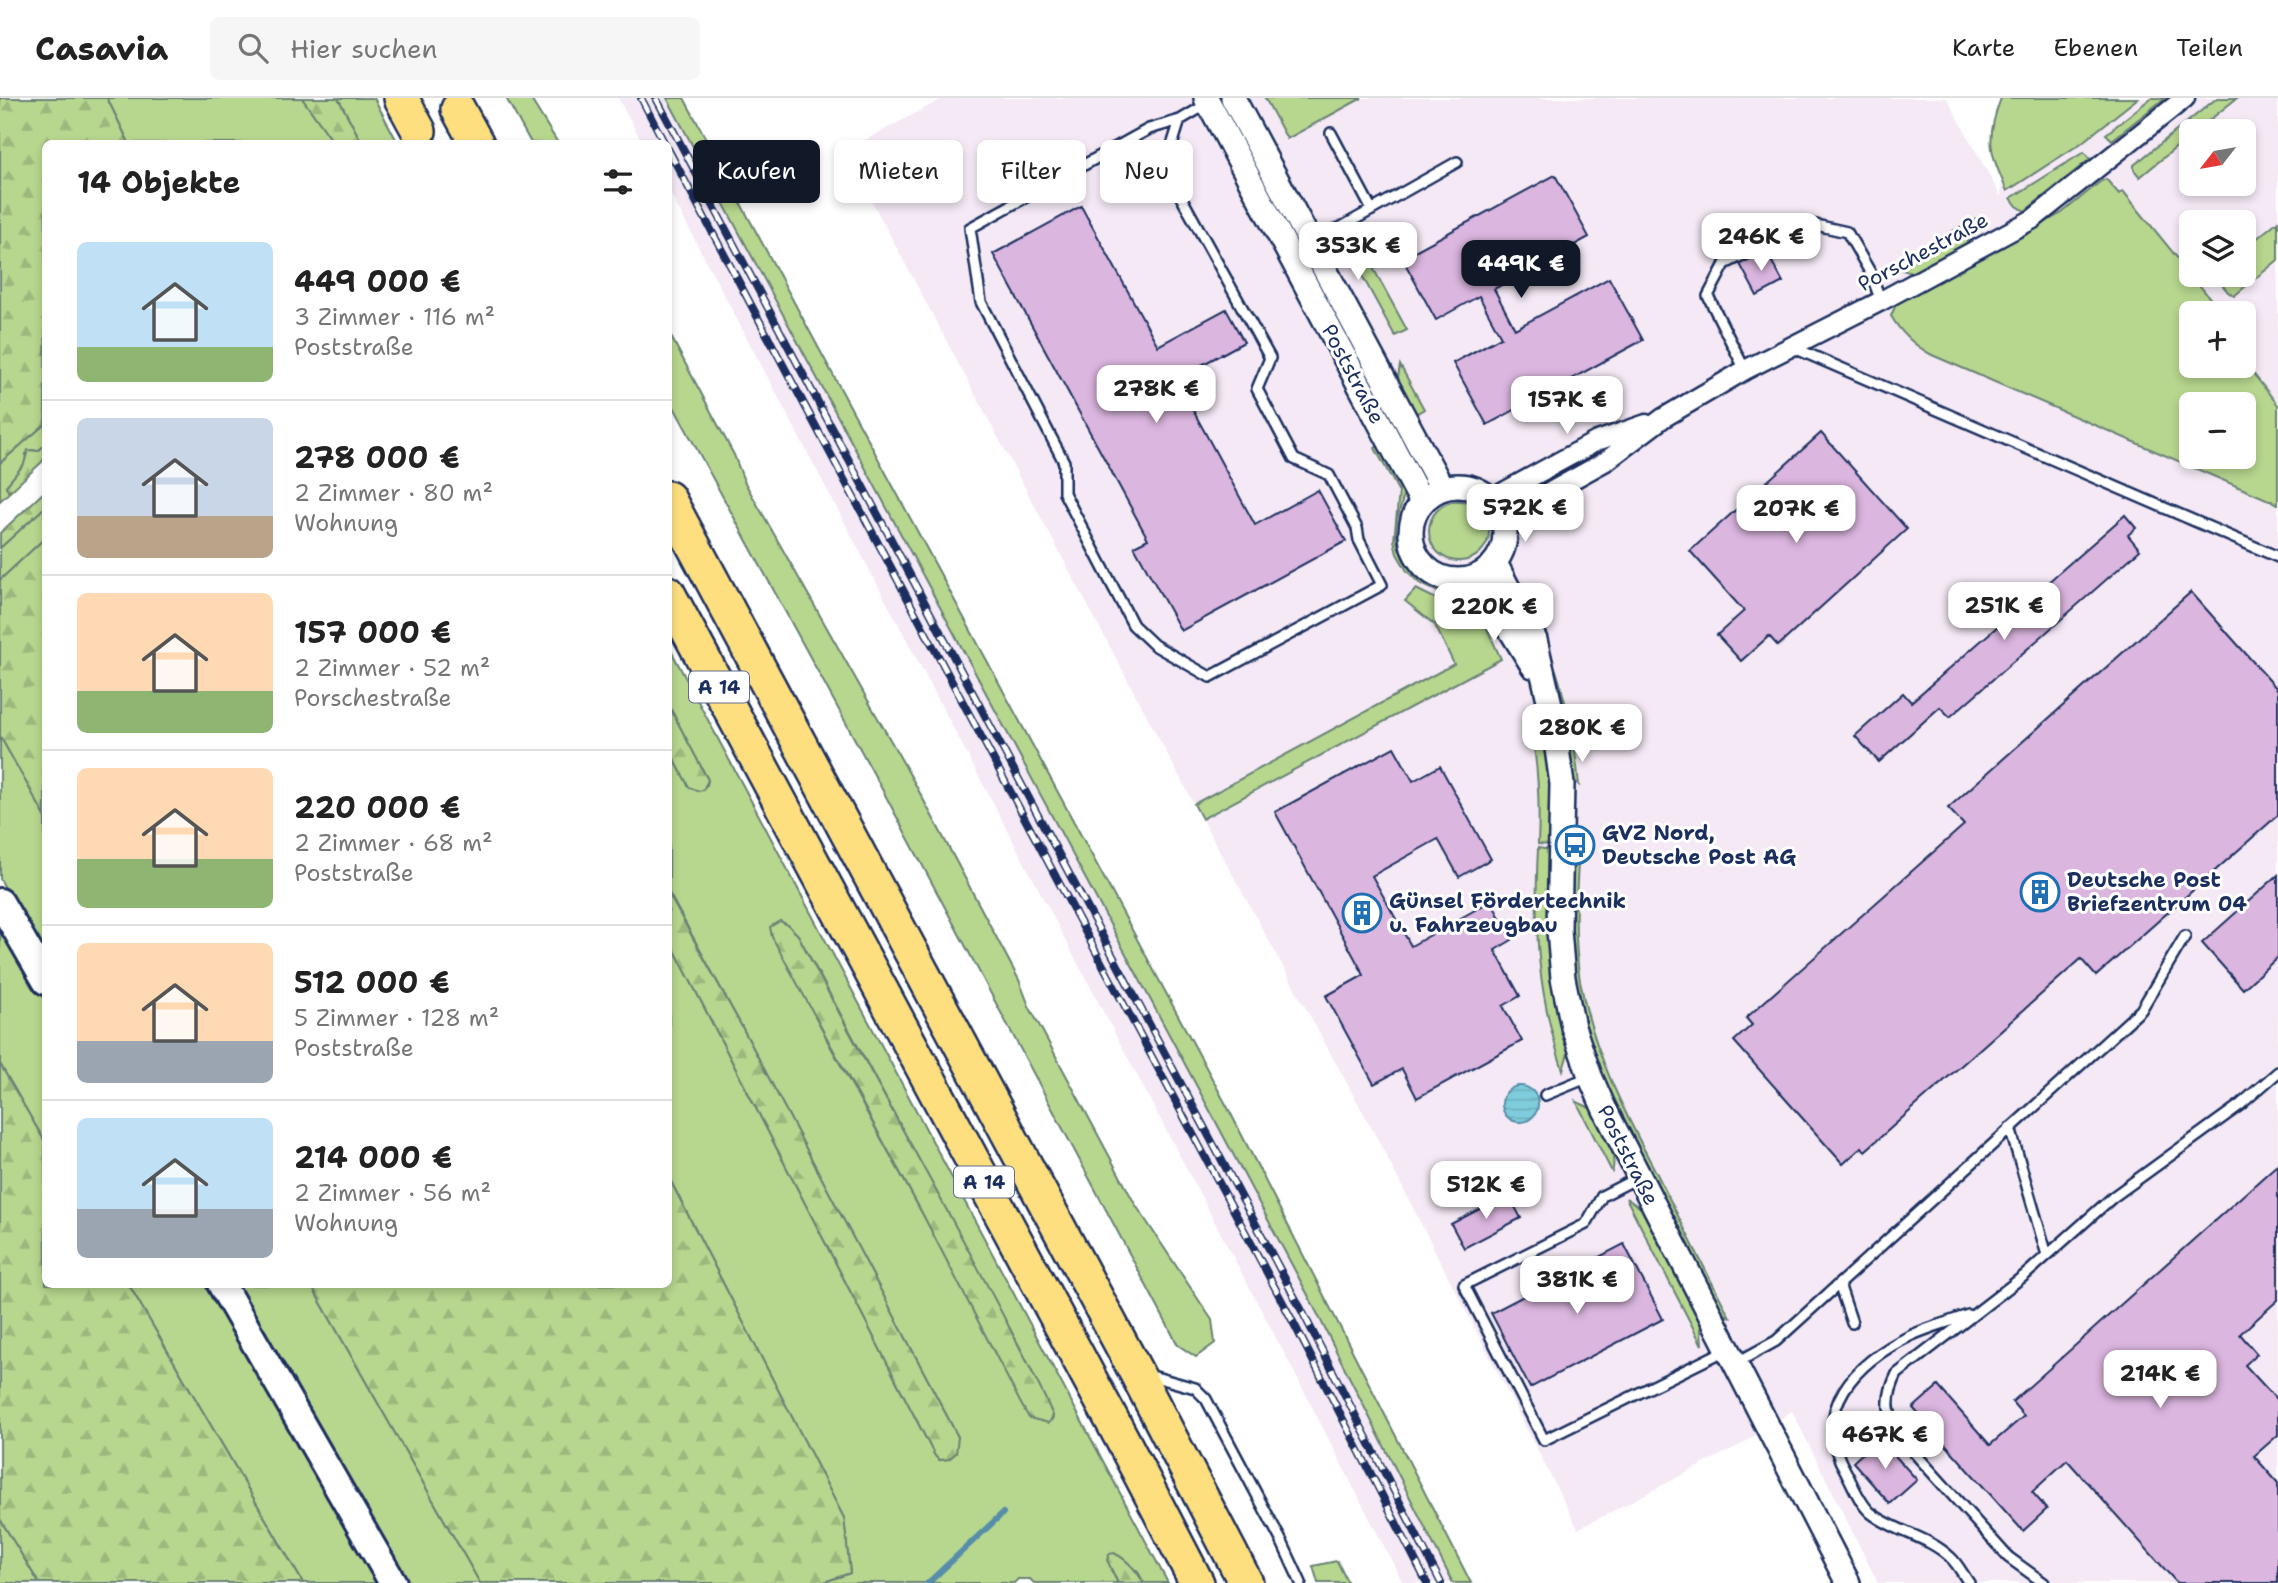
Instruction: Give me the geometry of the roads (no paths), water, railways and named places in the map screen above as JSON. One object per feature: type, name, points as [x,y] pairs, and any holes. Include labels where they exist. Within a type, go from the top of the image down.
[{"type":"highway","points":[[401,98],[423,138]]},
{"type":"highway","points":[[455,102],[475,140]]},
{"type":"highway","name":"A 14","points":[[672,505],[1136,1371],[1246,1583]]},
{"type":"highway","name":"A 14","points":[[672,600],[1197,1583]]},
{"type":"main road","points":[[0,902],[42,974]]},
{"type":"main road","points":[[223,1288],[393,1583]]},
{"type":"street","name":"Poststraße","points":[[1233,98],[1442,488]]},
{"type":"street","name":"Porschestraße","points":[[1497,508],[1606,461],[1663,418],[1745,370],[2033,219],[2185,98]]},
{"type":"street","name":"Poststraße","points":[[1207,101],[1422,502]]},
{"type":"street","points":[[1468,486],[1497,508],[1505,535],[1502,549],[1486,569],[1467,579],[1443,578],[1427,569],[1418,559],[1411,535],[1415,513],[1422,502],[1442,488],[1468,486]]},
{"type":"street","name":"Poststraße","points":[[1486,569],[1503,614],[1546,688],[1557,737],[1562,784],[1559,930],[1563,978],[1573,1027],[1590,1076],[1639,1177],[1848,1583]]},
{"type":"lane","points":[[1180,120],[1165,168],[1270,358],[1257,389],[1294,458],[1329,475],[1357,528],[1359,540],[1382,585],[1210,677],[1154,645],[1133,625],[1064,493],[1064,462],[981,302],[970,228],[1149,129],[1180,120],[1207,101]]},
{"type":"lane","points":[[1331,133],[1372,210]]},
{"type":"lane","points":[[1312,243],[1457,162]]},
{"type":"lane","points":[[1745,370],[1708,296],[1726,264],[1807,223],[1847,232],[1870,272],[1881,301]]},
{"type":"lane","points":[[1792,346],[2278,558]]},
{"type":"lane","points":[[1639,1177],[1602,1196],[1586,1224],[1464,1285],[1544,1440],[1731,1356],[1776,1340],[2141,1010],[2185,936]]},
{"type":"lane","points":[[2044,1583],[2008,1557],[1902,1440],[1892,1423],[1888,1405],[1890,1388],[1898,1374],[2047,1255],[2113,1197],[2240,1105],[2278,1072]]},
{"type":"lane","points":[[1545,1096],[1590,1076]]},
{"type":"lane","points":[[2010,1128],[2047,1255]]},
{"type":"lane","points":[[1839,1284],[1852,1323]]},
{"type":"lane","points":[[1969,1583],[1951,1558],[1943,1552],[1926,1541],[1891,1526],[1868,1511],[1837,1458],[1832,1427],[1837,1398],[1854,1376],[1881,1353],[1913,1335],[1976,1312]]},
{"type":"lane","points":[[1136,1371],[1195,1388],[1206,1399],[1301,1583]]},
{"type":"water","points":[[1520,1086],[1533,1091],[1538,1104],[1533,1117],[1520,1122],[1507,1117],[1502,1104],[1507,1091]]},
{"type":"waterway","points":[[928,1583],[1003,1513]]},
{"type":"railway","points":[[641,98],[663,140]]},
{"type":"railway","points":[[656,98],[1301,1309],[1441,1583]]},
{"type":"railway","points":[[672,157],[1290,1316],[1427,1583]]},
{"type":"place","name":"GVZ Nord, Deutsche Post AG","points":[[1575,845]]},
{"type":"place","name":"Deutsche Post Briefzentrum 04","points":[[2040,892]]},
{"type":"place","name":"Günsel Fördertechnik u. Fahrzeugbau","points":[[1362,913]]}]
